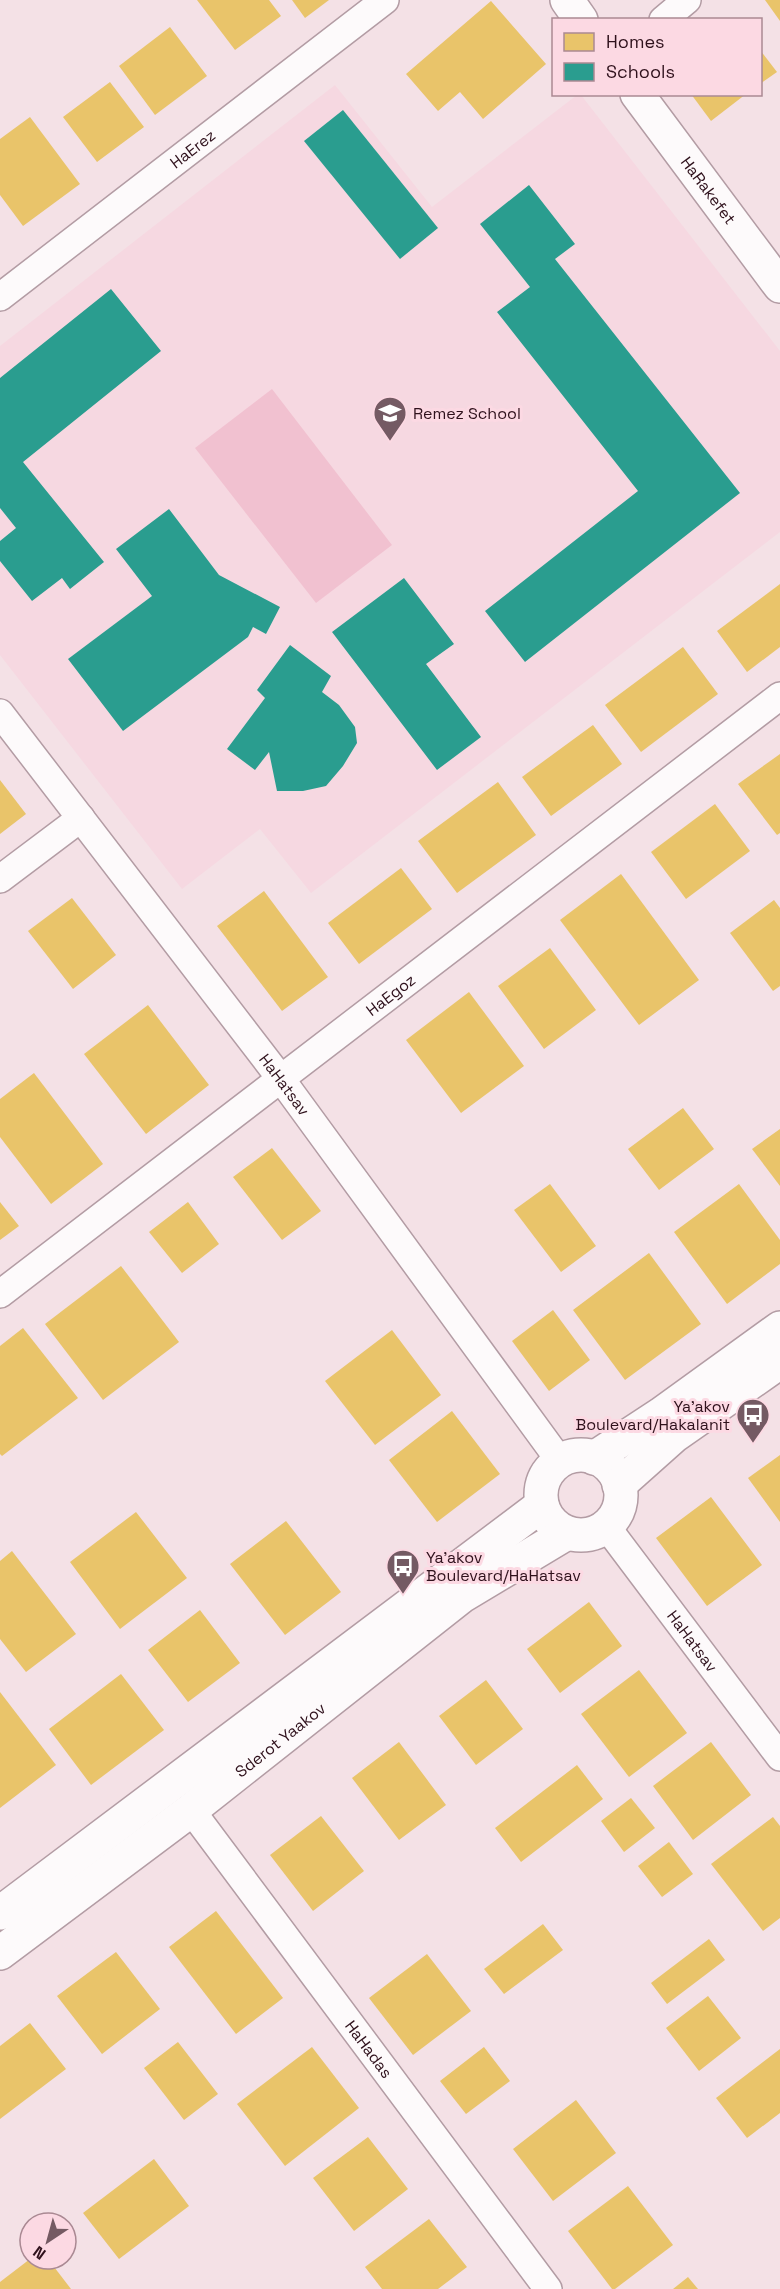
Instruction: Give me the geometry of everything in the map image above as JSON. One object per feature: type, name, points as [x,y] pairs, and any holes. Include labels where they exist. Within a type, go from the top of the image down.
[{"type":"street","name":"HaErez","points":[[0,297],[385,0]]},
{"type":"street","points":[[567,0],[580,18]]},
{"type":"street","points":[[665,18],[687,0]]},
{"type":"street","name":"HaRakefet","points":[[638,96],[780,286]]},
{"type":"street","name":"HaEgoz","points":[[0,1294],[780,696]]},
{"type":"street","name":"HaHatsav","points":[[0,713],[281,1079],[560,1461]]},
{"type":"street","points":[[0,879],[81,818]]},
{"type":"street","points":[[594,1458],[661,1414],[780,1328]]},
{"type":"street","points":[[619,1485],[674,1436],[780,1362]]},
{"type":"street","points":[[582,1455],[594,1458],[610,1469],[619,1485],[618,1507],[614,1517],[606,1526],[587,1535],[567,1533],[555,1527],[547,1517],[542,1505],[541,1492],[544,1480],[550,1470],[560,1461],[582,1455]]},
{"type":"street","name":"Sderot Yaakov","points":[[0,1913],[542,1505]]},
{"type":"street","name":"HaHatsav","points":[[606,1526],[780,1757]]},
{"type":"street","name":"Sderot Yaakov","points":[[0,1953],[191,1810],[462,1596],[567,1533]]},
{"type":"street","name":"HaHadas","points":[[191,1810],[548,2289]]},
{"type":"shaded area","name":"Remez School","points":[[335,85],[432,207],[576,96],[582,96],[780,351],[780,532],[311,893],[260,829],[182,889],[0,655],[0,346]]},
{"type":"shaded area","points":[[272,389],[392,545],[316,603],[195,448]]},
{"type":"building: Homes","points":[[197,0],[269,0],[281,16],[235,50]]},
{"type":"building: Homes","points":[[292,0],[329,0],[305,18]]},
{"type":"building: Homes","points":[[765,0],[780,0],[780,21]]},
{"type":"building: Homes","points":[[491,1],[546,64],[483,119],[460,92],[438,111],[406,74]]},
{"type":"building: Homes","points":[[170,27],[207,76],[155,115],[119,66]]},
{"type":"building: Homes","points":[[762,53],[777,72],[762,83]]},
{"type":"building: Homes","points":[[110,82],[144,127],[97,162],[63,117]]},
{"type":"building: Homes","points":[[692,96],[743,96],[711,121]]},
{"type":"building: Homes","points":[[30,117],[80,184],[23,226],[0,195],[0,139]]},
{"type":"building: Homes","points":[[780,584],[780,647],[747,672],[717,631]]},
{"type":"building: Homes","points":[[683,647],[718,694],[641,752],[605,705]]},
{"type":"building: Homes","points":[[593,725],[622,764],[551,816],[522,777]]},
{"type":"building: Homes","points":[[780,754],[780,833],[777,835],[738,784]]},
{"type":"building: Homes","points":[[0,780],[26,814],[0,834]]},
{"type":"building: Homes","points":[[498,782],[536,835],[457,893],[418,841]]},
{"type":"building: Homes","points":[[715,804],[750,851],[686,899],[651,852]]},
{"type":"building: Homes","points":[[401,868],[432,909],[359,964],[328,923]]},
{"type":"building: Homes","points":[[621,874],[699,980],[639,1025],[560,920]]},
{"type":"building: Homes","points":[[264,891],[328,977],[282,1011],[217,926]]},
{"type":"building: Homes","points":[[72,898],[116,955],[73,989],[28,931]]},
{"type":"building: Homes","points":[[774,900],[780,908],[780,986],[773,991],[730,933]]},
{"type":"building: Homes","points":[[550,948],[596,1010],[544,1049],[498,986]]},
{"type":"building: Homes","points":[[469,992],[524,1066],[461,1113],[406,1040]]},
{"type":"building: Homes","points":[[148,1005],[209,1085],[146,1134],[84,1054]]},
{"type":"building: Homes","points":[[34,1073],[103,1164],[51,1204],[0,1137],[0,1099]]},
{"type":"building: Homes","points":[[683,1108],[714,1149],[659,1190],[628,1149]]},
{"type":"building: Homes","points":[[780,1129],[780,1186],[752,1149]]},
{"type":"building: Homes","points":[[272,1148],[321,1211],[282,1240],[233,1177]]},
{"type":"building: Homes","points":[[550,1184],[596,1246],[561,1272],[514,1210]]},
{"type":"building: Homes","points":[[739,1184],[780,1240],[780,1264],[727,1304],[674,1232]]},
{"type":"building: Homes","points":[[0,1202],[19,1226],[0,1240]]},
{"type":"building: Homes","points":[[188,1202],[219,1244],[182,1273],[149,1232]]},
{"type":"building: Homes","points":[[649,1253],[701,1324],[625,1380],[573,1310]]},
{"type":"building: Homes","points":[[121,1266],[179,1342],[103,1400],[45,1324]]},
{"type":"building: Homes","points":[[553,1310],[590,1360],[549,1391],[512,1341]]},
{"type":"building: Homes","points":[[23,1328],[78,1398],[2,1456],[0,1454],[0,1346]]},
{"type":"building: Homes","points":[[392,1330],[441,1395],[375,1445],[325,1381]]},
{"type":"building: Homes","points":[[452,1411],[500,1474],[437,1522],[389,1460]]},
{"type":"building: Homes","points":[[780,1455],[780,1522],[748,1478]]},
{"type":"building: Homes","points":[[711,1497],[762,1565],[707,1606],[656,1538]]},
{"type":"building: Homes","points":[[136,1512],[187,1578],[120,1629],[70,1562]]},
{"type":"building: Homes","points":[[286,1521],[341,1592],[285,1635],[230,1564]]},
{"type":"building: Homes","points":[[12,1551],[76,1634],[26,1672],[0,1639],[0,1561]]},
{"type":"building: Homes","points":[[589,1602],[622,1646],[560,1693],[527,1649]]},
{"type":"building: Homes","points":[[200,1610],[240,1663],[188,1702],[148,1650]]},
{"type":"building: Homes","points":[[639,1670],[687,1733],[629,1777],[581,1714]]},
{"type":"building: Homes","points":[[121,1674],[164,1730],[91,1785],[49,1729]]},
{"type":"building: Homes","points":[[486,1680],[523,1729],[476,1765],[439,1716]]},
{"type":"building: Homes","points":[[0,1692],[56,1765],[0,1808]]},
{"type":"building: Homes","points":[[399,1742],[446,1805],[399,1840],[352,1778]]},
{"type":"building: Homes","points":[[711,1742],[751,1795],[693,1840],[653,1786]]},
{"type":"building: Homes","points":[[577,1765],[603,1799],[521,1862],[495,1828]]},
{"type":"building: Homes","points":[[631,1798],[655,1828],[624,1852],[601,1821]]},
{"type":"building: Homes","points":[[321,1816],[364,1871],[313,1911],[270,1855]]},
{"type":"building: Homes","points":[[773,1817],[780,1826],[780,1918],[763,1931],[711,1864]]},
{"type":"building: Homes","points":[[669,1842],[693,1874],[662,1897],[638,1866]]},
{"type":"building: Homes","points":[[216,1911],[283,1998],[236,2034],[169,1947]]},
{"type":"building: Homes","points":[[543,1924],[563,1950],[504,1994],[484,1969]]},
{"type":"building: Homes","points":[[709,1939],[725,1960],[667,2004],[651,1983]]},
{"type":"building: Homes","points":[[116,1952],[160,2009],[102,2054],[57,1996]]},
{"type":"building: Homes","points":[[427,1954],[471,2011],[413,2055],[369,1998]]},
{"type":"building: Homes","points":[[708,1996],[741,2038],[699,2071],[666,2028]]},
{"type":"building: Homes","points":[[30,2023],[66,2069],[0,2119],[0,2046]]},
{"type":"building: Homes","points":[[178,2042],[218,2094],[184,2120],[144,2068]]},
{"type":"building: Homes","points":[[312,2047],[359,2108],[285,2166],[237,2104]]},
{"type":"building: Homes","points":[[484,2047],[510,2081],[466,2114],[440,2081]]},
{"type":"building: Homes","points":[[780,2049],[780,2113],[747,2138],[716,2098]]},
{"type":"building: Homes","points":[[576,2100],[616,2153],[553,2201],[513,2149]]},
{"type":"building: Homes","points":[[368,2137],[408,2189],[354,2231],[313,2178]]},
{"type":"building: Homes","points":[[154,2159],[189,2206],[119,2259],[83,2213]]},
{"type":"building: Homes","points":[[628,2186],[673,2245],[612,2289],[568,2231]]},
{"type":"building: Homes","points":[[429,2219],[467,2267],[438,2289],[382,2289],[365,2267]]},
{"type":"building: Homes","points":[[18,2268],[18,2271],[57,2271],[71,2289],[0,2289],[0,2282]]},
{"type":"building: Homes","points":[[688,2277],[698,2289],[673,2289]]},
{"type":"building: Schools","points":[[343,110],[438,228],[400,259],[304,141]]},
{"type":"building: Schools","points":[[529,185],[575,244],[555,259],[740,493],[525,662],[485,611],[638,491],[497,312],[530,287],[480,224]]},
{"type":"building: Schools","points":[[111,289],[161,351],[23,462],[104,562],[70,589],[62,578],[32,601],[0,561],[0,541],[16,528],[0,508],[0,378]]},
{"type":"building: Schools","points":[[169,509],[219,575],[280,607],[266,634],[253,627],[248,637],[123,731],[68,659],[152,596],[116,549]]},
{"type":"building: Schools","points":[[404,578],[454,644],[426,664],[481,737],[437,770],[332,632]]},
{"type":"building: Schools","points":[[290,645],[331,676],[322,692],[339,705],[355,727],[357,743],[343,766],[326,786],[303,791],[277,791],[269,752],[255,770],[227,749],[265,698],[257,690]]},
{"type":"place","name":"Remez School","points":[[390,442]]},
{"type":"place","name":"Ya'akov Boulevard/Hakalanit","points":[[753,1444]]},
{"type":"place","name":"Ya'akov Boulevard/HaHatsav","points":[[403,1595]]}]
